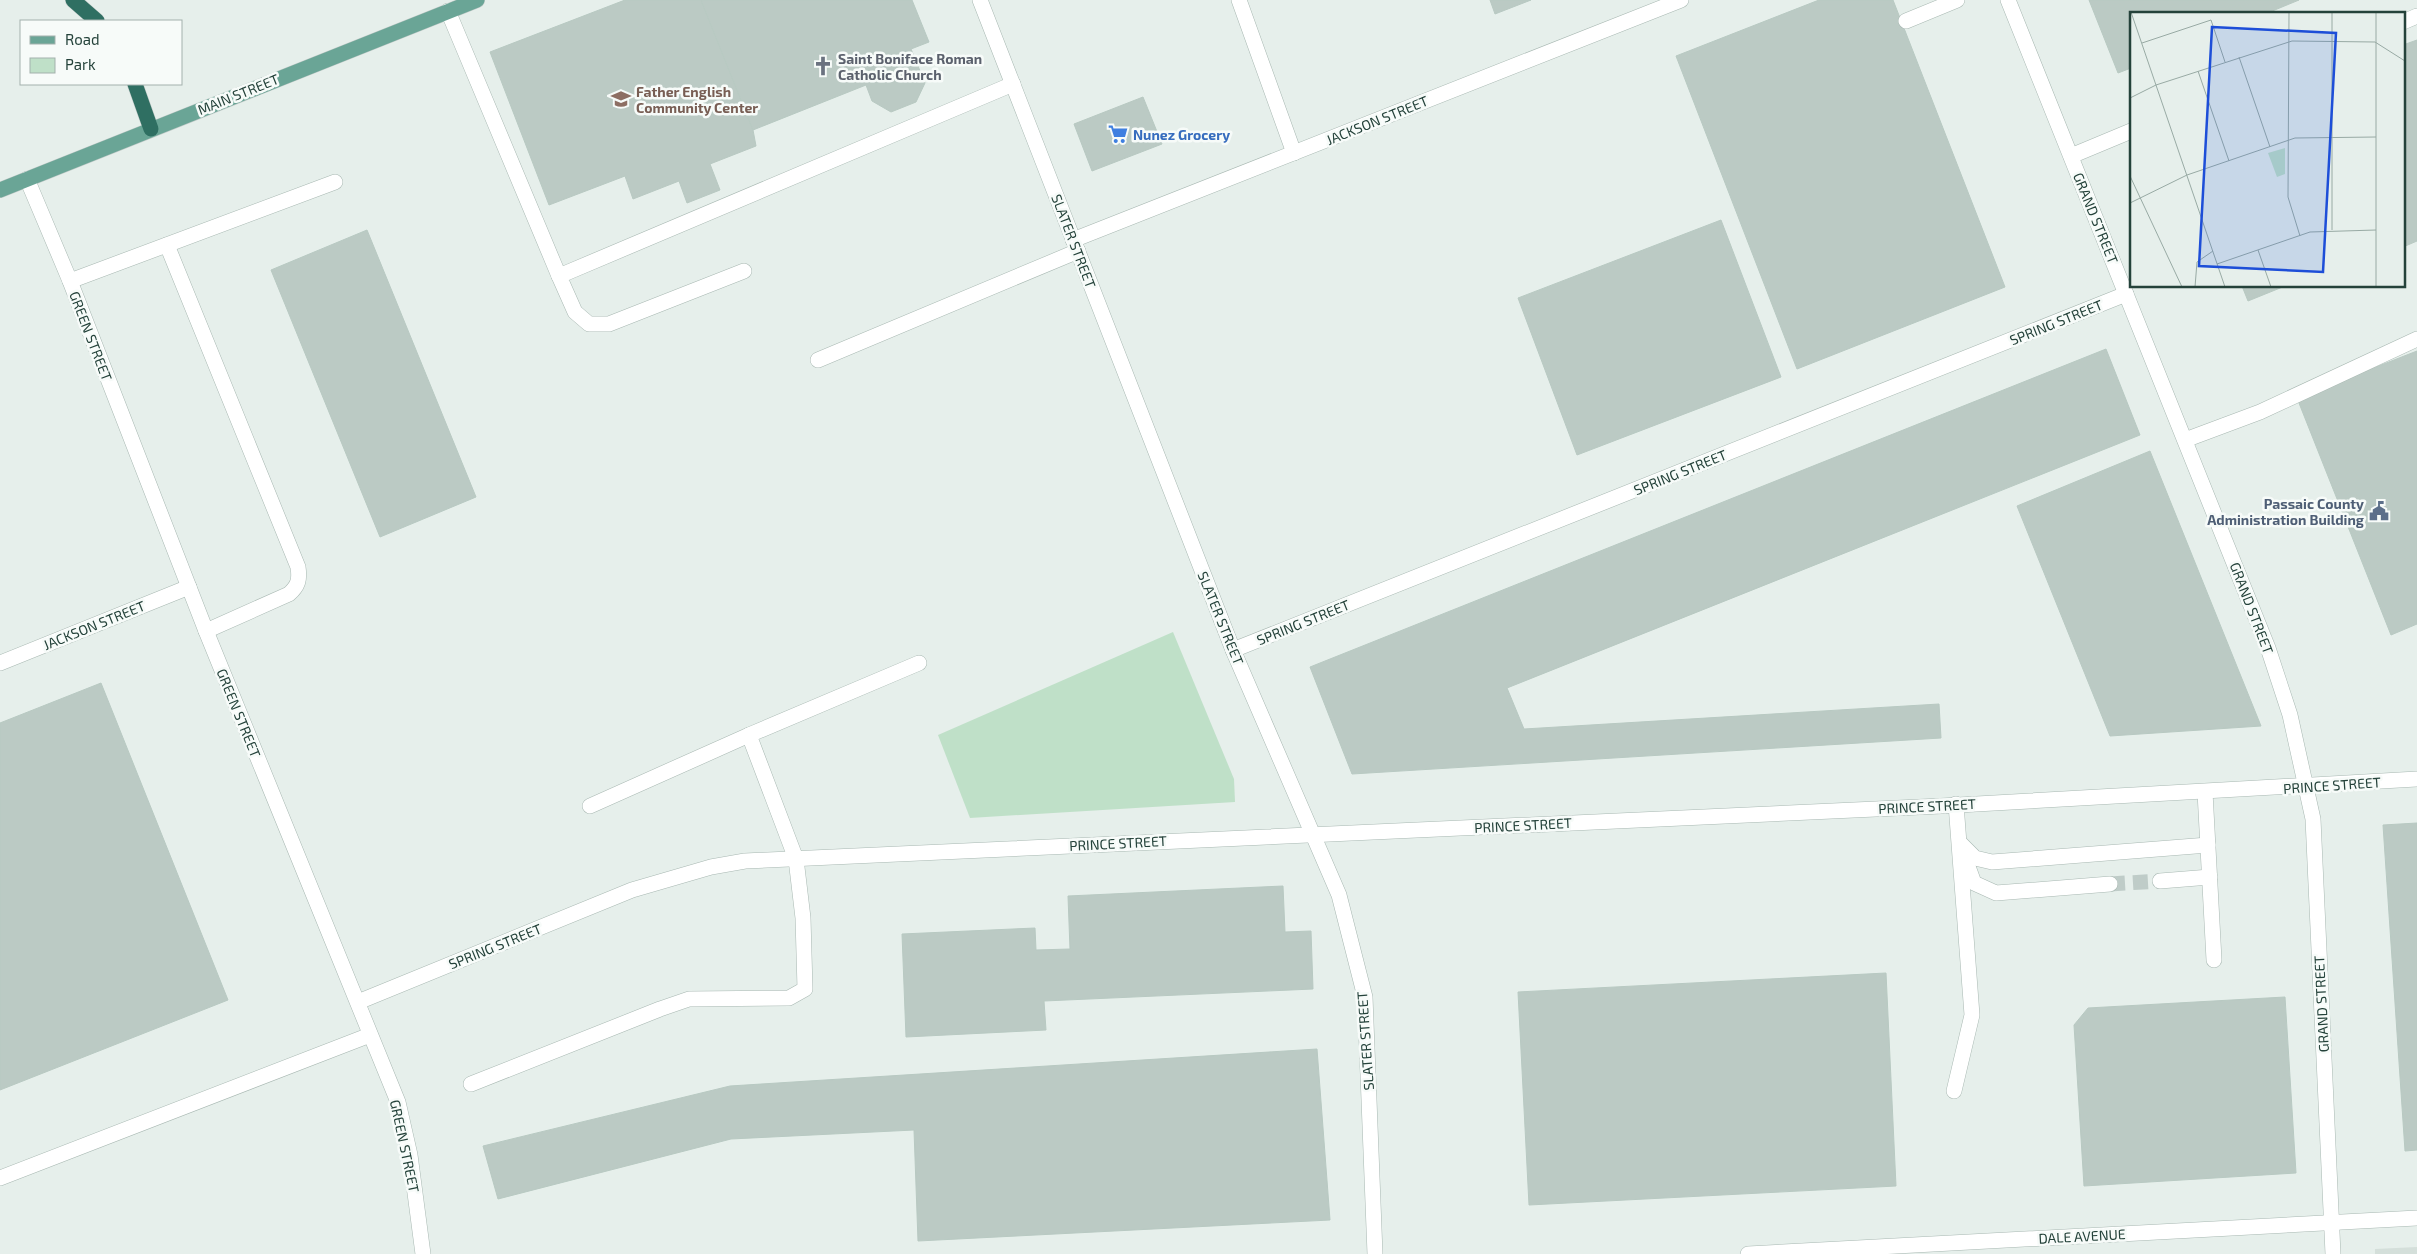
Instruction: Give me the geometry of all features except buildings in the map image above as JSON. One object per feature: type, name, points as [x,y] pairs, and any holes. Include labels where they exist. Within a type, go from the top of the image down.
[{"type":"highway","points":[[73,0],[96,20]]},
{"type":"highway","points":[[135,85],[151,129]]},
{"type":"main road","name":"MAIN STREET","points":[[0,190],[477,0]]},
{"type":"street","name":"SLATER STREET","points":[[980,0],[1233,650],[1339,895],[1365,996],[1375,1254]]},
{"type":"street","points":[[1239,0],[1294,153]]},
{"type":"street","name":"JACKSON STREET","points":[[818,360],[1076,246],[1294,153],[1681,0]]},
{"type":"street","points":[[1906,21],[1956,0]]},
{"type":"street","name":"GRAND STREET","points":[[2008,0],[2268,648],[2290,715],[2313,819],[2333,1254]]},
{"type":"street","points":[[448,11],[575,312],[589,324],[609,324],[744,272]]},
{"type":"street","points":[[2404,22],[2417,16]]},
{"type":"street","points":[[559,276],[1013,84]]},
{"type":"street","points":[[2071,156],[2130,131]]},
{"type":"street","name":"GREEN STREET","points":[[27,179],[70,282],[206,631],[398,1102],[410,1155],[424,1254]]},
{"type":"street","points":[[70,282],[166,244],[335,182]]},
{"type":"street","points":[[166,244],[298,567],[300,578],[296,588],[289,594],[206,631]]},
{"type":"street","name":"SPRING STREET","points":[[1233,650],[2126,294]]},
{"type":"street","points":[[2185,440],[2260,412],[2417,339]]},
{"type":"street","name":"JACKSON STREET","points":[[0,663],[189,588]]},
{"type":"street","points":[[590,806],[749,735],[920,663]]},
{"type":"street","points":[[471,1084],[689,999],[789,998],[805,989],[803,918],[796,858],[749,735]]},
{"type":"street","name":"PRINCE STREET","points":[[632,890],[711,867],[744,861],[2206,792],[2417,780]]},
{"type":"street","points":[[2206,792],[2214,960]]},
{"type":"street","points":[[1954,1091],[1972,1015],[1956,804]]},
{"type":"street","points":[[1960,844],[1975,858],[1992,862],[2208,845]]},
{"type":"street","points":[[1960,844],[1974,883],[1996,893],[2110,884]]},
{"type":"street","points":[[2160,881],[2210,877]]},
{"type":"street","name":"SPRING STREET","points":[[358,1002],[632,890]]},
{"type":"street","points":[[0,1178],[370,1034]]},
{"type":"street","name":"DALE AVENUE","points":[[1748,1254],[2417,1218]]},
{"type":"shaded area","points":[[2417,1247],[2417,1254],[2375,1254],[2375,1249]]},
{"type":"green space","points":[[1173,632],[1234,779],[1235,802],[970,818],[938,735]]},
{"type":"tunnel","points":[[2110,884],[2160,881]]},
{"type":"place","name":"Saint Boniface Roman Catholic Church","points":[[823,66]]},
{"type":"place","name":"Father English Community Center","points":[[621,99]]},
{"type":"place","name":"Nunez Grocery","points":[[1118,134]]},
{"type":"place","name":"Passaic County Administration Building","points":[[2379,511]]}]
